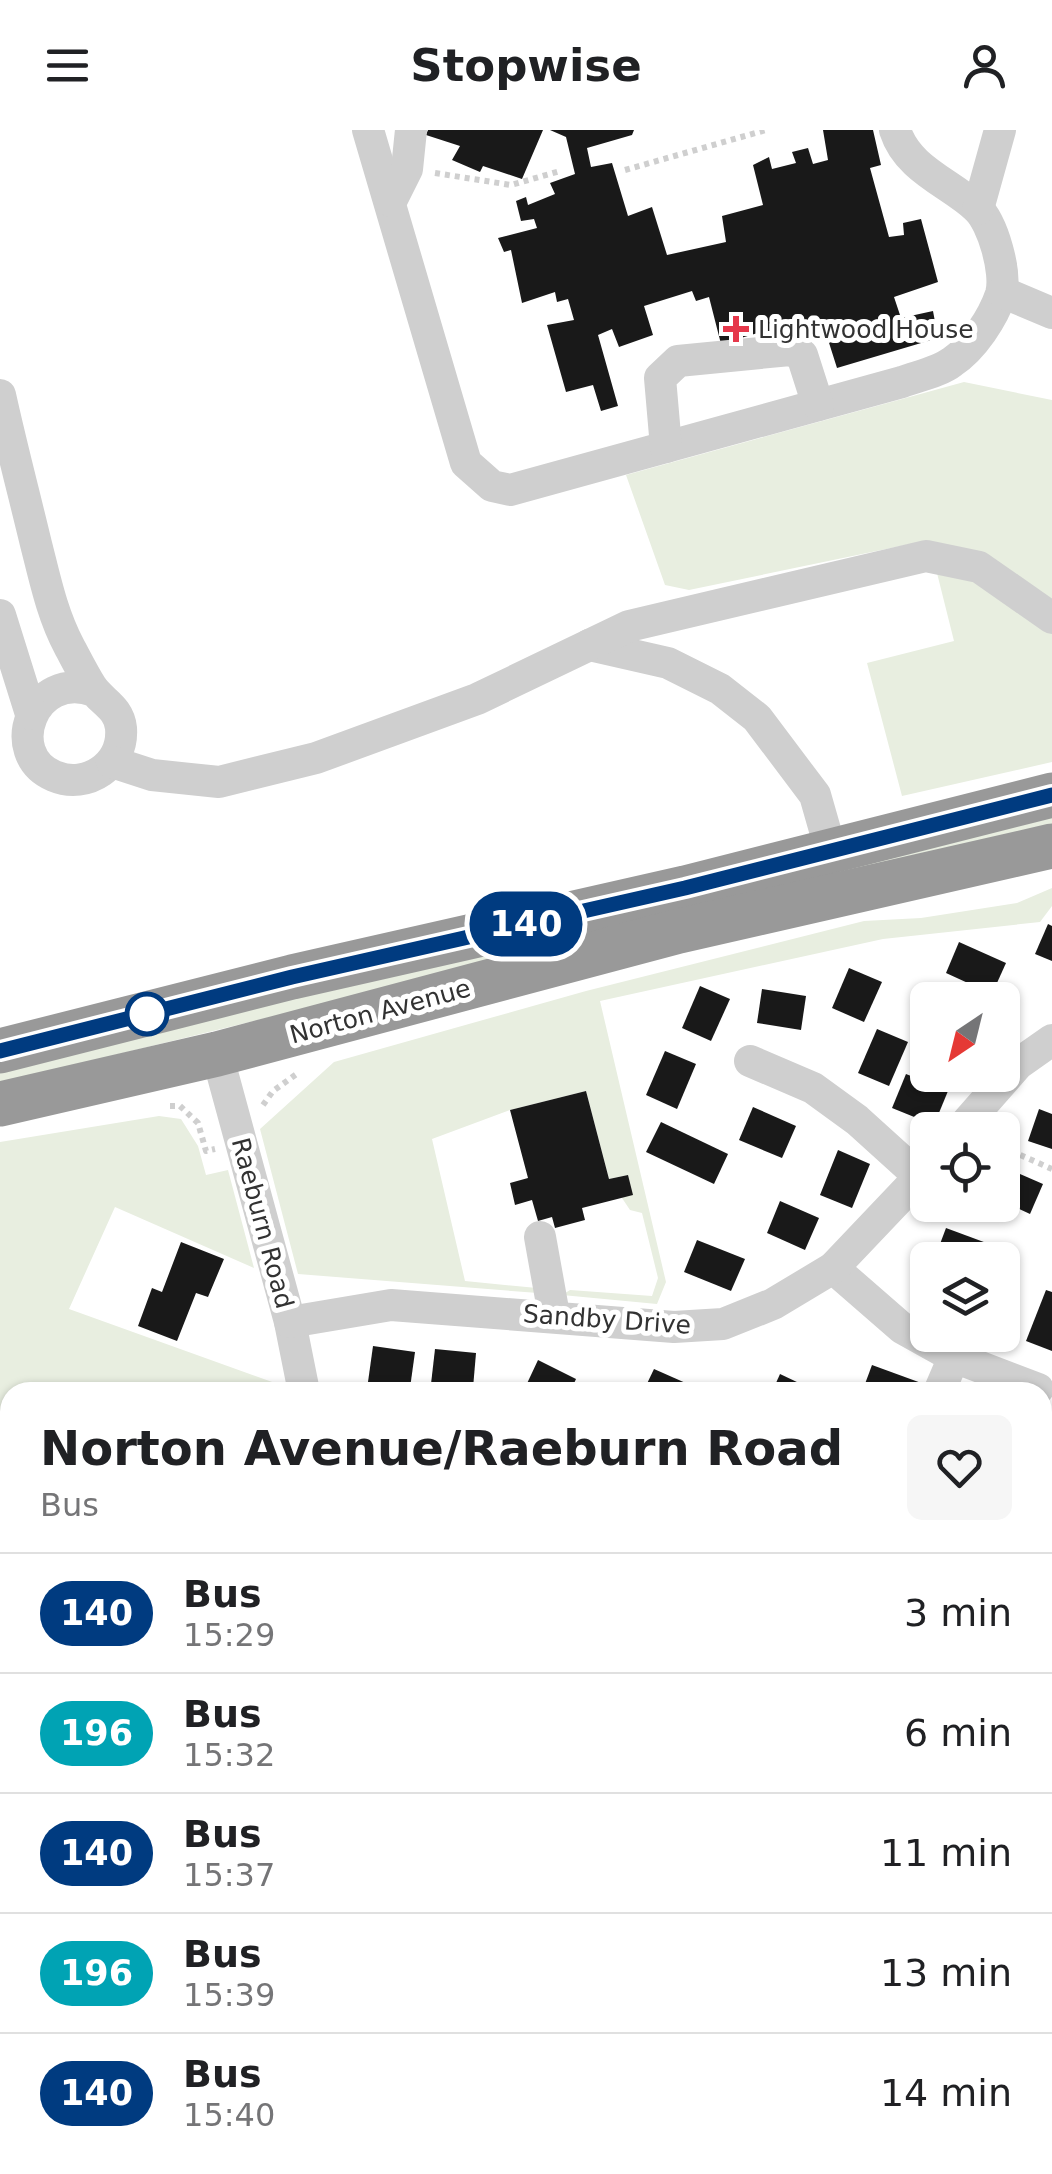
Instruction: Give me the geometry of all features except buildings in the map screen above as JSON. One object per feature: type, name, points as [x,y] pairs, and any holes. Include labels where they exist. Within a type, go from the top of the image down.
[{"type":"highway","name":"Norton Avenue","points":[[0,1051],[292,977],[685,888],[1052,795]]},
{"type":"highway","name":"Norton Avenue","points":[[0,1104],[217,1054],[679,932],[1052,846]]},
{"type":"street","points":[[368,130],[466,462],[492,486],[510,490],[902,382],[951,364],[975,341],[1002,292],[992,229],[978,209],[922,170],[895,130]]},
{"type":"street","points":[[391,201],[407,168],[411,130]]},
{"type":"street","points":[[978,209],[1000,130]]},
{"type":"street","points":[[1002,292],[1052,313]]},
{"type":"street","points":[[666,447],[660,378],[678,361],[790,350],[802,355],[818,405]]},
{"type":"street","points":[[0,395],[56,622],[94,691],[116,712],[121,727],[119,748],[100,773],[72,780],[47,772],[36,761],[28,740],[31,714],[0,614]]},
{"type":"street","points":[[112,762],[152,775],[219,782],[316,758],[477,699],[629,626],[926,556],[979,567],[1052,618]]},
{"type":"street","points":[[589,645],[668,663],[720,689],[757,718],[815,795],[831,851]]},
{"type":"street","points":[[31,714],[52,692],[68,687],[94,691]]},
{"type":"street","points":[[976,1112],[1018,1064],[1052,1040]]},
{"type":"street","name":"Raeburn Road","points":[[217,1054],[290,1322],[302,1382]]},
{"type":"street","points":[[750,1061],[812,1088],[910,1162]]},
{"type":"street","name":"Sandby Drive","points":[[290,1322],[392,1304],[674,1327],[724,1324],[774,1304],[833,1268],[910,1188]]},
{"type":"street","points":[[540,1236],[554,1315]]},
{"type":"street","points":[[833,1268],[902,1328],[954,1356],[1020,1382]]},
{"type":"street","points":[[943,1382],[954,1356]]},
{"type":"path","points":[[625,170],[766,130]]},
{"type":"path","points":[[407,168],[512,185],[560,171]]},
{"type":"path","points":[[156,1105],[180,1106],[198,1123],[206,1150],[216,1149]]},
{"type":"path","points":[[1020,1155],[1052,1169]]},
{"type":"shaded area","points":[[964,382],[1052,400],[1052,762],[902,796],[867,663],[954,641],[925,541],[689,590],[665,585],[626,475]]},
{"type":"shaded area","points":[[1052,806],[1052,826],[0,1083],[0,1063]]},
{"type":"shaded area","points":[[1052,888],[1052,906],[1040,922],[883,939],[600,1001],[666,1282],[657,1304],[562,1295],[570,1290],[652,1296],[658,1278],[642,1213],[630,1210],[622,1198],[628,1175],[609,1179],[586,1091],[510,1110],[432,1139],[465,1281],[537,1288],[538,1293],[298,1274],[260,1129],[334,1062],[586,991],[864,921],[921,918],[1017,903]]},
{"type":"shaded area","points":[[159,1116],[181,1119],[198,1146],[206,1175],[228,1170],[254,1268],[115,1207],[69,1309],[272,1382],[0,1382],[0,1142]]},
{"type":"bus line","name":"140","points":[[0,1051],[292,977],[685,888],[1052,795]]},
{"type":"place","name":"Lightwood House","points":[[736,329]]}]
